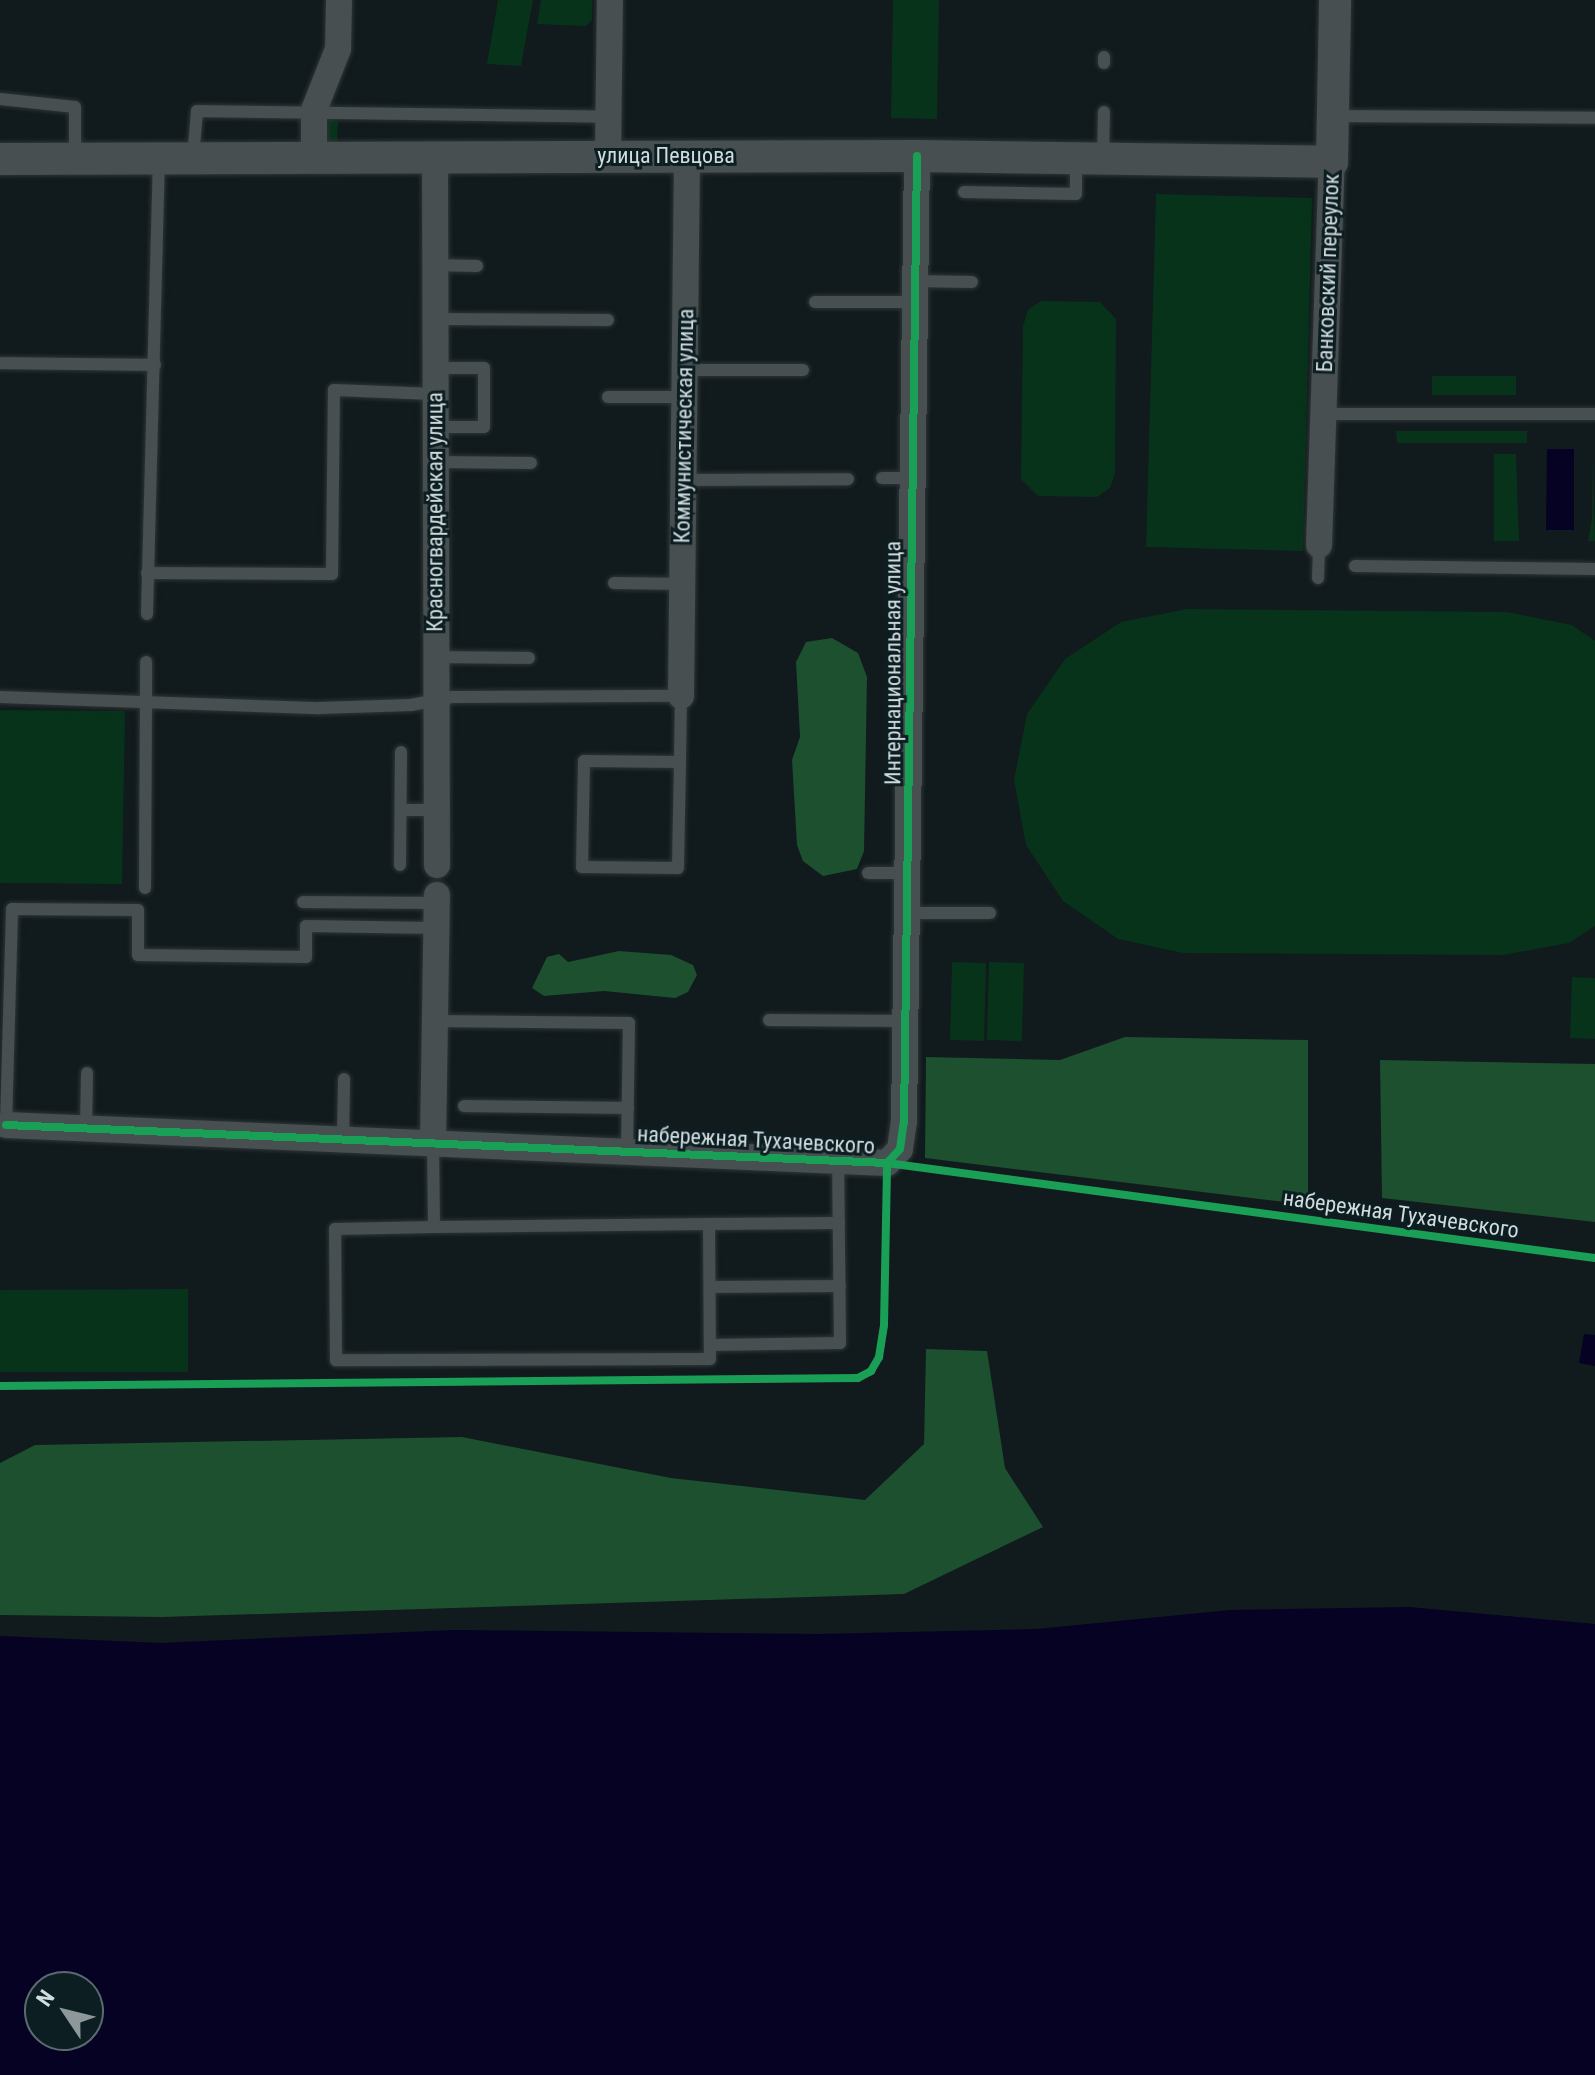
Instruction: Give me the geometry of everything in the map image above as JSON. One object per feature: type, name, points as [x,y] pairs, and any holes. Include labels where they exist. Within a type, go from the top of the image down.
[{"type":"street","points":[[314,156],[314,110],[338,49],[339,0]]},
{"type":"street","points":[[608,156],[610,0]]},
{"type":"street","name":"Банковский переулок","points":[[1319,545],[1335,0]]},
{"type":"street","name":"Коммунистическая улица","points":[[681,696],[687,156]]},
{"type":"street","name":"улица Певцова","points":[[0,159],[917,156],[1332,162]]},
{"type":"street","name":"Интернациональная улица","points":[[887,1163],[900,1149],[907,1021],[917,156]]},
{"type":"street","name":"Красногвардейская улица","points":[[435,158],[433,319],[437,865]]},
{"type":"street","points":[[433,1143],[436,909]]},
{"type":"street","name":"набережная Тухачевского","points":[[3,1125],[887,1163]]},
{"type":"lane","points":[[0,99],[75,107],[75,159]]},
{"type":"lane","points":[[193,158],[197,111],[314,110],[607,117]]},
{"type":"lane","points":[[964,192],[1076,194],[1104,112]]},
{"type":"lane","points":[[1332,116],[1595,118]]},
{"type":"lane","points":[[147,614],[159,159]]},
{"type":"lane","points":[[433,265],[477,266]]},
{"type":"lane","points":[[815,302],[915,292],[972,282]]},
{"type":"lane","points":[[433,319],[608,320]]},
{"type":"lane","points":[[0,363],[155,365]]},
{"type":"lane","points":[[147,573],[332,574],[334,390],[434,381],[484,368],[484,427],[435,427]]},
{"type":"lane","points":[[684,370],[803,370]]},
{"type":"lane","points":[[608,397],[684,397]]},
{"type":"lane","points":[[1324,414],[1595,414]]},
{"type":"lane","points":[[436,462],[531,463]]},
{"type":"lane","points":[[882,478],[912,478]]},
{"type":"lane","points":[[683,480],[848,479]]},
{"type":"lane","points":[[1318,578],[1319,545]]},
{"type":"lane","points":[[1355,566],[1595,569]]},
{"type":"lane","points":[[614,583],[682,584]]},
{"type":"lane","points":[[436,657],[529,658]]},
{"type":"lane","points":[[145,888],[142,703],[146,662]]},
{"type":"lane","points":[[0,697],[320,708],[436,701],[452,697],[681,696],[680,762],[678,868],[582,867],[584,761],[680,762]]},
{"type":"lane","points":[[400,865],[401,752]]},
{"type":"lane","points":[[401,810],[438,810]]},
{"type":"lane","points":[[868,873],[909,873]]},
{"type":"lane","points":[[303,902],[400,899],[436,909]]},
{"type":"lane","points":[[3,1125],[6,959],[12,909],[138,910],[138,955],[306,957],[306,926],[436,909]]},
{"type":"lane","points":[[909,913],[990,913]]},
{"type":"lane","points":[[769,1020],[907,1021]]},
{"type":"lane","points":[[435,1021],[629,1023],[627,1152]]},
{"type":"lane","points":[[86,1127],[87,1073]]},
{"type":"lane","points":[[343,1139],[344,1079]]},
{"type":"lane","points":[[464,1106],[628,1108]]},
{"type":"lane","points":[[433,1143],[434,1227]]},
{"type":"lane","points":[[710,1345],[840,1343],[838,1161]]},
{"type":"lane","points":[[709,1224],[710,1359],[336,1360],[335,1229],[434,1227],[709,1224],[839,1223]]},
{"type":"lane","points":[[710,1287],[840,1286]]},
{"type":"green space","points":[[498,0],[533,0],[521,66],[487,64]]},
{"type":"green space","points":[[541,0],[592,0],[592,20],[586,26],[537,24]]},
{"type":"green space","points":[[893,0],[939,0],[937,119],[891,118]]},
{"type":"green space","points":[[329,118],[338,122],[337,145],[327,141]]},
{"type":"green space","points":[[1156,194],[1312,198],[1303,551],[1146,547]]},
{"type":"green space","points":[[1041,301],[1100,302],[1116,319],[1115,473],[1110,488],[1097,497],[1038,496],[1021,479],[1023,326],[1028,310]]},
{"type":"green space","points":[[1432,376],[1516,376],[1516,395],[1432,395]]},
{"type":"green space","points":[[1396,431],[1527,431],[1527,443],[1397,443]]},
{"type":"green space","points":[[1494,454],[1516,454],[1519,541],[1494,541]]},
{"type":"green space","points":[[1593,454],[1595,541],[1588,541],[1592,518]]},
{"type":"green space","points":[[1187,609],[1507,612],[1572,625],[1595,641],[1595,926],[1569,943],[1503,955],[1183,953],[1118,939],[1063,901],[1026,845],[1014,780],[1027,714],[1065,659],[1121,622]]},
{"type":"green space","points":[[832,638],[858,653],[867,677],[864,851],[857,869],[823,876],[803,861],[797,845],[792,760],[800,737],[796,662],[806,642]]},
{"type":"green space","points":[[0,710],[125,711],[122,884],[0,883]]},
{"type":"green space","points":[[619,951],[671,955],[693,965],[697,975],[688,992],[675,998],[604,991],[544,996],[532,988],[547,957],[559,954],[568,962]]},
{"type":"green space","points":[[952,962],[986,963],[984,1041],[950,1040]]},
{"type":"green space","points":[[989,962],[1024,963],[1022,1041],[987,1040]]},
{"type":"green space","points":[[1572,977],[1595,978],[1595,1039],[1570,1038]]},
{"type":"green space","points":[[1125,1037],[1308,1040],[1308,1205],[925,1158],[926,1057],[1060,1060]]},
{"type":"green space","points":[[1380,1060],[1595,1064],[1595,1222],[1382,1198]]},
{"type":"green space","points":[[188,1289],[188,1372],[0,1372],[0,1290]]},
{"type":"green space","points":[[926,1349],[987,1351],[1005,1468],[1043,1527],[904,1594],[162,1617],[0,1615],[0,1463],[35,1445],[462,1437],[671,1478],[865,1500],[924,1444]]},
{"type":"water","points":[[1547,449],[1574,449],[1574,530],[1546,530]]},
{"type":"water","points":[[1584,1334],[1595,1335],[1595,1366],[1579,1363]]},
{"type":"water","points":[[1409,1607],[1595,1624],[1595,2075],[0,2075],[0,1636],[161,1643],[453,1630],[819,1634],[1037,1629],[1230,1610]]},
{"type":"cycle path","points":[[887,1163],[900,1149],[904,1122],[917,156]]},
{"type":"cycle path","points":[[6,1125],[887,1163],[1595,1258]]},
{"type":"cycle path","points":[[0,1386],[858,1378],[871,1371],[879,1357],[884,1325],[887,1163]]}]
